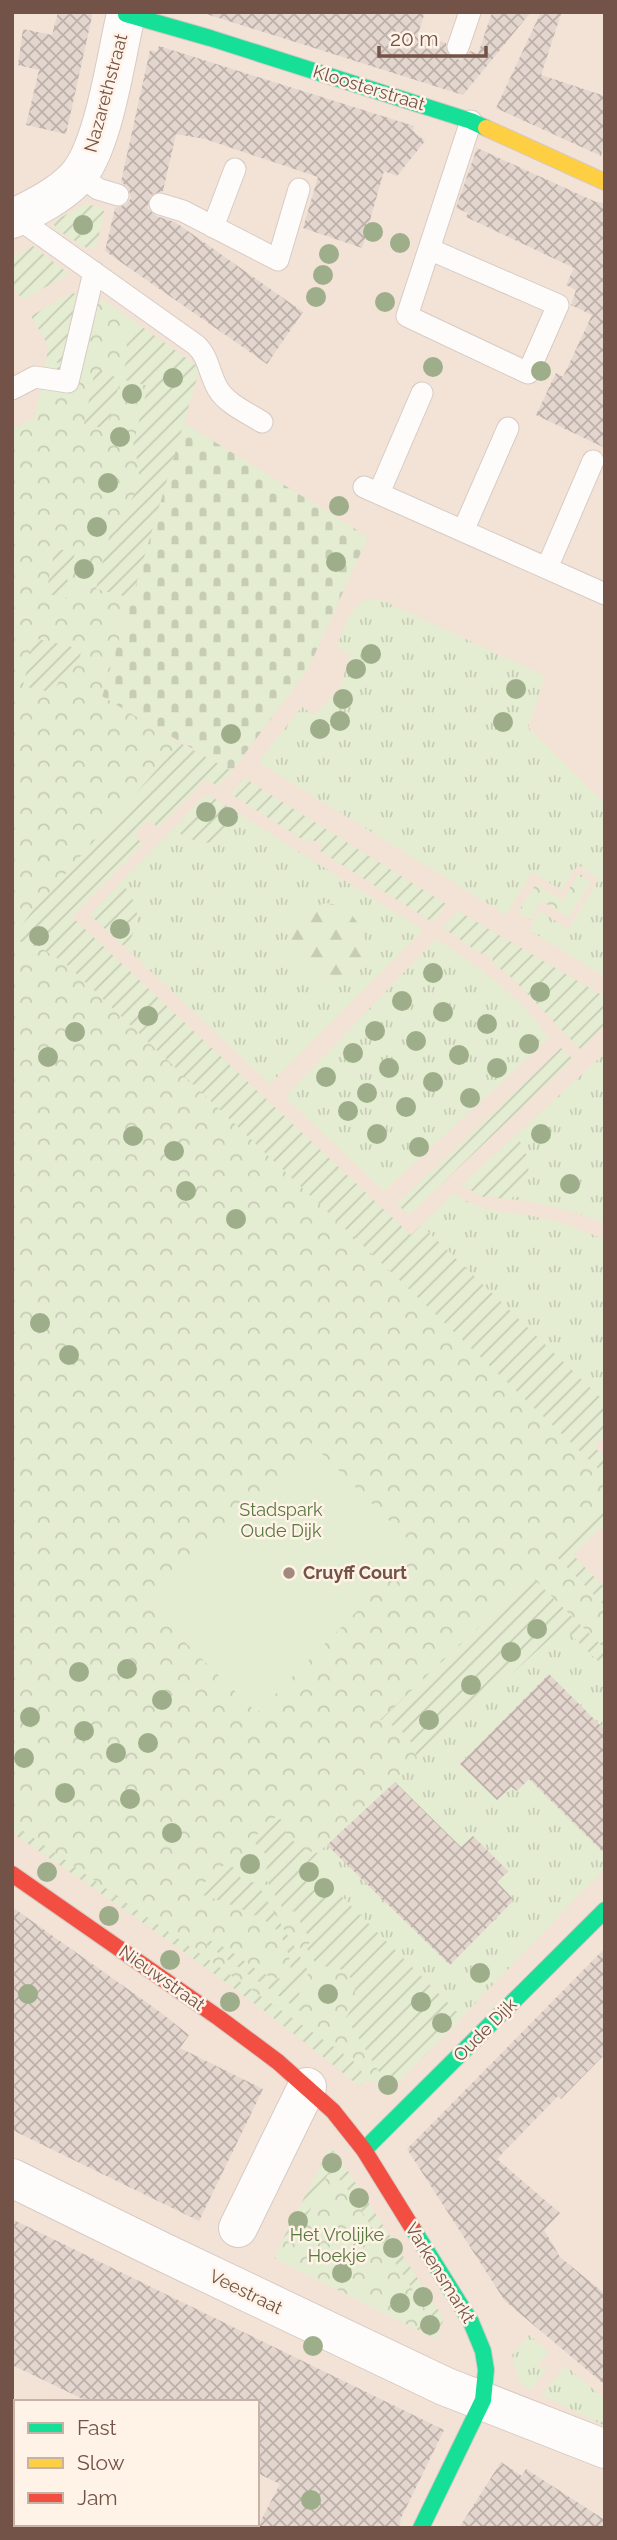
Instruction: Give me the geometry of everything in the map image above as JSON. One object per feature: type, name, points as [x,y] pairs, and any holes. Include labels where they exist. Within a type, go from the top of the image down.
[{"type":"street","name":"Kloosterstraat","points":[[126,13],[471,121],[605,182]]},
{"type":"street","name":"Nazarethstraat","points":[[14,218],[58,193],[79,174],[89,158],[97,136],[126,13]]},
{"type":"street","name":"Nieuwstraat","points":[[12,1874],[175,1986],[278,2062],[333,2111],[364,2150]]},
{"type":"street","name":"Oude Dijk","points":[[364,2150],[605,1910]]},
{"type":"street","points":[[238,2228],[307,2087]]},
{"type":"street","name":"Varkensmarkt","points":[[364,2150],[471,2322],[479,2338],[487,2368],[488,2383],[482,2400],[421,2528]]},
{"type":"street","name":"Veestraat","points":[[12,2178],[444,2386],[482,2400]]},
{"type":"street","points":[[482,2400],[605,2449]]},
{"type":"lane","points":[[458,47],[470,12]]},
{"type":"lane","points":[[437,110],[444,89]]},
{"type":"lane","points":[[429,249],[558,305],[528,373],[407,316],[471,121]]},
{"type":"lane","points":[[213,227],[235,169]]},
{"type":"lane","points":[[79,174],[98,189],[118,195]]},
{"type":"lane","points":[[160,204],[183,211],[278,260],[299,189]]},
{"type":"lane","points":[[14,218],[196,345],[207,358],[212,378],[224,398],[262,422]]},
{"type":"lane","points":[[12,389],[36,377],[68,382],[94,272]]},
{"type":"lane","points":[[422,393],[371,490],[605,594]]},
{"type":"lane","points":[[463,531],[508,428]]},
{"type":"lane","points":[[547,568],[593,461]]},
{"type":"shaded area","points":[[12,12],[605,12],[605,2528],[12,2528]]},
{"type":"green space","points":[[86,204],[102,208],[104,212],[97,244],[88,249],[56,229],[54,224],[56,220]]},
{"type":"green space","points":[[33,246],[69,274],[22,300],[12,283],[12,257]]},
{"type":"green space","name":"Stadspark Oude Dijk","points":[[72,293],[107,302],[200,368],[102,696],[180,743],[30,915],[605,1457],[605,1524],[573,1555],[605,1588],[605,1668],[563,1627],[308,1862],[462,2017],[389,2092],[382,2085],[366,2080],[359,2086],[189,1955],[12,1833],[12,429],[35,417],[49,347],[31,316]]},
{"type":"green space","points":[[72,293],[79,295],[63,364],[46,360],[49,347],[31,316]]},
{"type":"green space","points":[[138,324],[200,368],[132,598],[96,589],[112,526],[124,514],[136,491],[139,476],[133,445],[148,386],[121,379],[129,352],[123,336]]},
{"type":"green space","points":[[95,370],[121,379],[106,429],[84,424]]},
{"type":"green space","points":[[184,423],[368,537],[308,669],[232,771],[102,697]]},
{"type":"green space","points":[[55,548],[75,553],[67,580],[71,582],[66,599],[46,593]]},
{"type":"green space","points":[[374,598],[545,676],[528,727],[605,804],[605,977],[529,930],[540,911],[568,929],[599,879],[578,865],[561,890],[532,872],[506,915],[258,762],[302,707],[315,715],[340,688],[350,655],[337,647],[343,631],[353,610],[366,600]]},
{"type":"green space","points":[[34,638],[81,649],[77,664],[59,680],[55,693],[23,686]]},
{"type":"green space","points":[[180,743],[232,771],[218,786],[206,779],[158,828],[150,820],[141,826],[134,836],[143,844],[72,917],[411,1235],[421,1225],[605,1402],[605,1435],[594,1447],[605,1457],[605,1475],[65,963],[41,948],[15,940],[16,933],[30,914]]},
{"type":"green space","points":[[244,778],[446,904],[436,920],[429,920],[320,851],[323,846],[311,839],[308,843],[231,794]]},
{"type":"green space","points":[[209,795],[241,815],[225,834],[211,842],[203,842],[173,829],[202,798]]},
{"type":"green space","points":[[241,815],[423,930],[270,1084],[126,948],[132,932],[133,914],[126,889],[121,882],[173,829],[194,840],[211,842],[233,826]],"holes":[[[362,929],[368,952],[361,968],[326,979],[306,967],[290,949]]]},
{"type":"green space","points":[[579,873],[591,882],[569,918],[542,901],[530,920],[518,912],[536,884],[562,900]]},
{"type":"green space","points":[[121,882],[133,899],[137,914],[137,922],[126,948],[90,915]]},
{"type":"green space","points":[[327,903],[344,909],[356,920],[369,952],[361,968],[335,978],[318,975],[304,966],[293,953],[289,939],[292,924],[304,912]]},
{"type":"green space","points":[[458,911],[605,997],[605,1026],[580,1049],[512,978],[492,962],[493,959],[443,928]]},
{"type":"green space","points":[[436,939],[512,995],[549,1038],[384,1191],[285,1097]]},
{"type":"green space","points":[[561,1048],[573,1059],[409,1215],[397,1204]]},
{"type":"green space","points":[[605,1053],[605,1222],[552,1206],[511,1199],[526,1182],[524,1148],[516,1135]]},
{"type":"green space","points":[[516,1135],[526,1154],[528,1168],[524,1183],[511,1199],[483,1197],[462,1185]]},
{"type":"green space","points":[[454,1193],[482,1207],[551,1220],[605,1240],[605,1402],[421,1225]]},
{"type":"green space","name":"Cruyff Court","points":[[311,1443],[418,1549],[257,1713],[150,1608]]},
{"type":"green space","points":[[605,1509],[605,1524],[573,1555],[605,1588],[605,1606],[555,1555]]},
{"type":"green space","points":[[532,1577],[605,1649],[605,1668],[563,1627],[417,1761],[413,1746],[405,1734],[380,1720]]},
{"type":"green space","points":[[563,1626],[605,1668],[605,1730],[549,1674],[465,1760],[462,1758],[458,1762],[497,1800],[511,1787],[517,1791],[529,1779],[605,1854],[605,1868],[462,2017],[307,1863]]},
{"type":"green space","points":[[280,1813],[283,1827],[292,1839],[304,1849],[318,1853],[308,1863],[462,2017],[389,2092],[382,2085],[379,2072],[346,2017],[354,2003],[355,1988],[352,1981],[342,1970],[317,1966],[306,1947],[311,1941],[294,1911],[286,1914],[265,1878],[268,1859],[253,1841]]},
{"type":"green space","points":[[12,1823],[351,2059],[360,2068],[365,2080],[359,2086],[189,1955],[12,1833]]},
{"type":"green space","points":[[225,1864],[233,1867],[242,1880],[257,1883],[309,1972],[299,1993],[307,2016],[199,1939],[223,1947],[268,1976],[279,1979],[290,1977],[287,1950],[274,1927],[248,1912],[194,1892]]},
{"type":"green space","points":[[330,2147],[444,2319],[435,2339],[416,2329],[426,2310],[342,2181],[328,2174],[293,2244],[283,2239]]},
{"type":"green space","name":"Het Vrolijke Hoekje","points":[[328,2174],[342,2181],[426,2310],[416,2329],[274,2258],[283,2239],[293,2243]]},
{"type":"green space","points":[[529,2335],[549,2352],[538,2365],[546,2371],[530,2390],[518,2380],[512,2355]]},
{"type":"green space","points":[[566,2366],[605,2399],[605,2426],[542,2394]]},
{"type":"building","points":[[58,12],[93,12],[66,134],[26,125],[39,70],[18,65],[23,29],[52,35]]},
{"type":"building","points":[[200,12],[425,12],[418,34],[446,43],[448,55],[460,60],[470,51],[478,54],[492,12],[531,12],[463,95]]},
{"type":"building","points":[[541,12],[561,14],[541,75],[605,96],[605,141],[601,156],[496,108]]},
{"type":"building","points":[[159,46],[414,126],[413,131],[425,141],[397,176],[384,171],[362,248],[303,228],[318,177],[205,139],[176,134],[163,191],[151,195],[147,208],[156,216],[175,222],[303,312],[267,364],[105,251],[115,208],[126,205],[131,198],[128,187],[121,182],[150,50],[157,52]]},
{"type":"building","points":[[477,148],[596,202],[605,203],[605,448],[536,415],[556,373],[563,377],[592,315],[571,305],[576,290],[566,285],[574,268],[466,217],[468,213],[456,208]]},
{"type":"building","points":[[549,1674],[605,1730],[605,1854],[529,1779],[517,1791],[511,1787],[497,1800],[460,1764]]},
{"type":"building","points":[[395,1782],[461,1847],[473,1836],[508,1871],[497,1882],[514,1900],[450,1965],[327,1845]]},
{"type":"building","points":[[12,1907],[189,2035],[180,2048],[263,2089],[199,2221],[12,2130]]},
{"type":"building","points":[[605,1948],[605,2054],[561,2099],[558,2096],[497,2159],[560,2213],[544,2230],[560,2257],[605,2294],[605,2385],[505,2301],[407,2149]]},
{"type":"building","points":[[12,2219],[444,2430],[401,2518],[399,2528],[257,2528],[280,2484],[259,2474],[259,2400],[85,2400],[12,2365]]},
{"type":"building","points":[[501,2462],[522,2476],[526,2469],[605,2520],[605,2528],[459,2528]]},
{"type":"traffic: fast","points":[[126,12],[486,128]]},
{"type":"traffic: fast","points":[[364,2150],[605,1910]]},
{"type":"traffic: fast","points":[[413,2229],[471,2322],[483,2351],[486,2370],[483,2400],[421,2528]]},
{"type":"traffic: slow","points":[[486,128],[605,182]]},
{"type":"traffic: jam","points":[[12,1874],[278,2062],[333,2111],[364,2150],[413,2229]]},
{"type":"place","name":"Cruyff Court","points":[[289,1573]]}]
